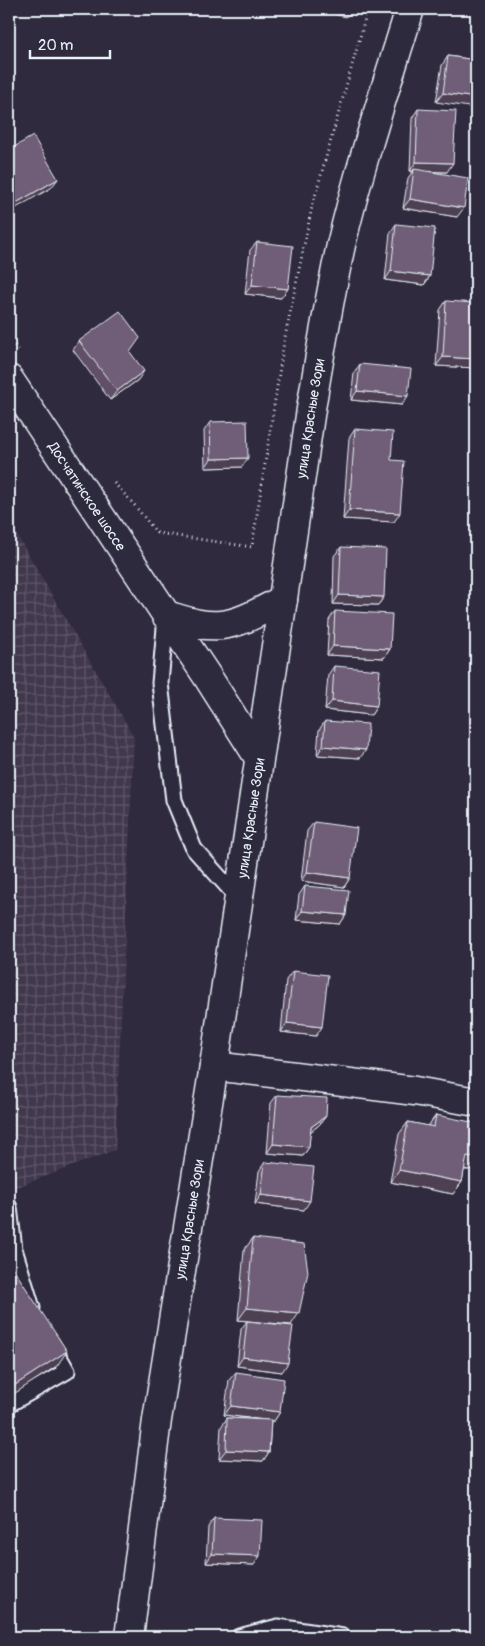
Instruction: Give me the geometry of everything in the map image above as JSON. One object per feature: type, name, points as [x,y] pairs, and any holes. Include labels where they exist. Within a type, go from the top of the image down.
[{"type":"main road","name":"улица Красные Зори","points":[[129,1637],[157,1420],[214,1066],[327,311],[342,243],[360,176],[410,9]]},
{"type":"main road","name":"Досчатинское шоссе","points":[[9,379],[207,676],[259,758]]},
{"type":"main road","points":[[166,616],[198,624],[221,625],[240,621],[283,600]]},
{"type":"main road","points":[[214,1066],[415,1091],[476,1102]]},
{"type":"lane","points":[[166,616],[160,683],[174,800],[194,849],[239,899]]},
{"type":"lane","points":[[9,1207],[14,1249],[33,1312],[67,1371],[9,1404]]},
{"type":"lane","points":[[239,1637],[278,1627],[343,1637]]},
{"type":"path","points":[[131,500],[157,533],[252,547],[284,342],[312,208],[368,9]]},
{"type":"shaded area","points":[[9,521],[134,737],[115,1150],[9,1190]]},
{"type":"building","points":[[448,56],[476,60],[476,98],[443,93]]},
{"type":"building","points":[[418,109],[456,111],[453,163],[416,162]]},
{"type":"building","points":[[33,136],[58,179],[9,207],[9,150]]},
{"type":"building","points":[[414,169],[468,178],[464,208],[410,199]]},
{"type":"building","points":[[396,224],[435,228],[430,276],[391,271]]},
{"type":"building","points":[[257,242],[293,246],[288,289],[252,285]]},
{"type":"building","points":[[446,301],[476,303],[476,359],[443,357]]},
{"type":"building","points":[[120,311],[140,338],[130,352],[144,371],[117,391],[79,341]]},
{"type":"building","points":[[360,364],[411,369],[408,396],[357,391]]},
{"type":"building","points":[[247,421],[248,458],[211,459],[210,422]]},
{"type":"building","points":[[355,429],[393,432],[391,460],[404,461],[400,513],[349,510]]},
{"type":"building","points":[[341,547],[386,549],[384,597],[339,595]]},
{"type":"building","points":[[335,611],[392,614],[390,649],[333,646]]},
{"type":"building","points":[[334,666],[380,670],[377,706],[332,701]]},
{"type":"building","points":[[325,721],[368,724],[366,750],[323,746]]},
{"type":"building","points":[[314,822],[357,828],[350,878],[307,872]]},
{"type":"building","points":[[305,886],[349,890],[346,915],[302,911]]},
{"type":"building","points":[[293,971],[328,975],[322,1027],[287,1023]]},
{"type":"building","points":[[277,1095],[327,1098],[326,1116],[311,1127],[309,1147],[273,1144]]},
{"type":"building","points":[[436,1115],[476,1123],[476,1158],[467,1156],[462,1182],[399,1170],[408,1122],[434,1127]]},
{"type":"building","points":[[265,1162],[314,1167],[310,1201],[261,1195]]},
{"type":"building","points":[[253,1238],[304,1244],[308,1272],[299,1313],[247,1308]]},
{"type":"building","points":[[9,1262],[67,1351],[9,1389]]},
{"type":"building","points":[[247,1321],[293,1326],[288,1363],[243,1357]]},
{"type":"building","points":[[236,1372],[284,1379],[280,1412],[231,1406]]},
{"type":"building","points":[[227,1418],[271,1420],[269,1452],[226,1450]]},
{"type":"building","points":[[214,1518],[262,1520],[260,1556],[212,1554]]}]
